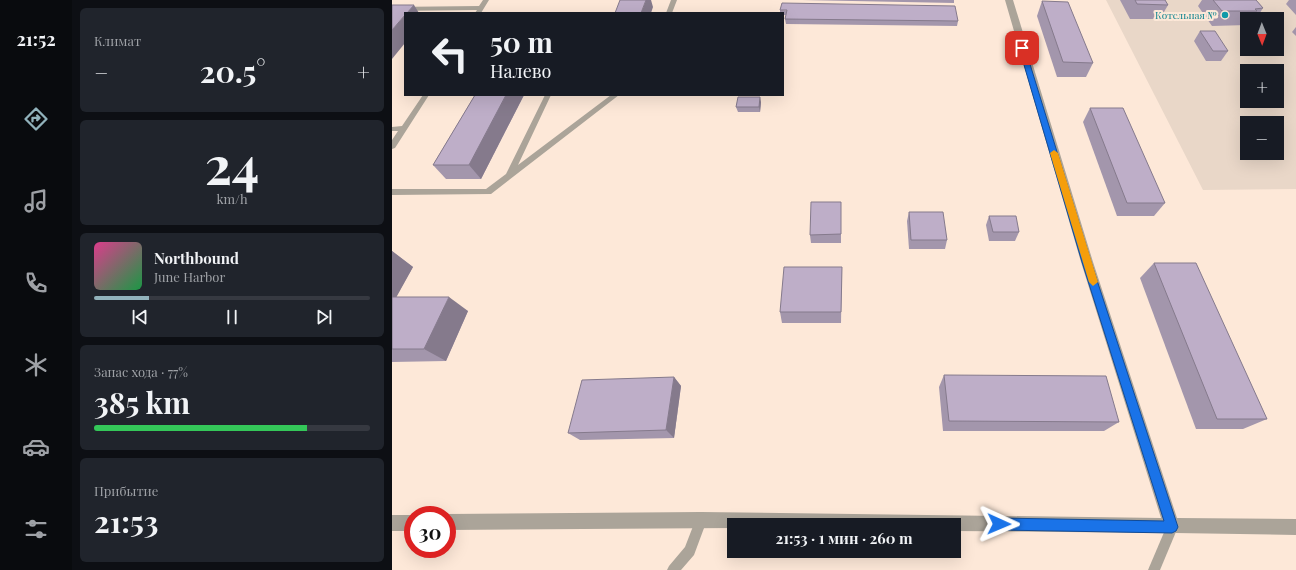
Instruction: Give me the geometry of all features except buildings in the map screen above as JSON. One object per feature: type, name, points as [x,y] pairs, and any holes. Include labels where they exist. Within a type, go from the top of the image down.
[{"type":"street","points":[[1009,0],[1087,262],[1172,527]]},
{"type":"street","points":[[456,522],[701,520],[1172,527],[1296,527]]},
{"type":"street","points":[[392,523],[404,523]]},
{"type":"lane","points":[[392,9],[479,11],[486,0]]},
{"type":"lane","points":[[669,12],[674,0]]},
{"type":"lane","points":[[392,146],[425,96]]},
{"type":"lane","points":[[510,176],[548,96]]},
{"type":"lane","points":[[392,192],[488,192],[615,96]]},
{"type":"lane","points":[[392,129],[404,128]]},
{"type":"lane","points":[[673,570],[690,551],[701,520]]},
{"type":"lane","points":[[1154,570],[1172,527]]},
{"type":"shaded area","points":[[1106,0],[1296,0],[1296,189],[1203,190]]},
{"type":"slow traffic","points":[[1054,153],[1093,282]]},
{"type":"place","name":"Котельная №","points":[[1225,15]]},
{"type":"route","points":[[999,524],[1172,527],[1087,262],[1022,48]]}]
